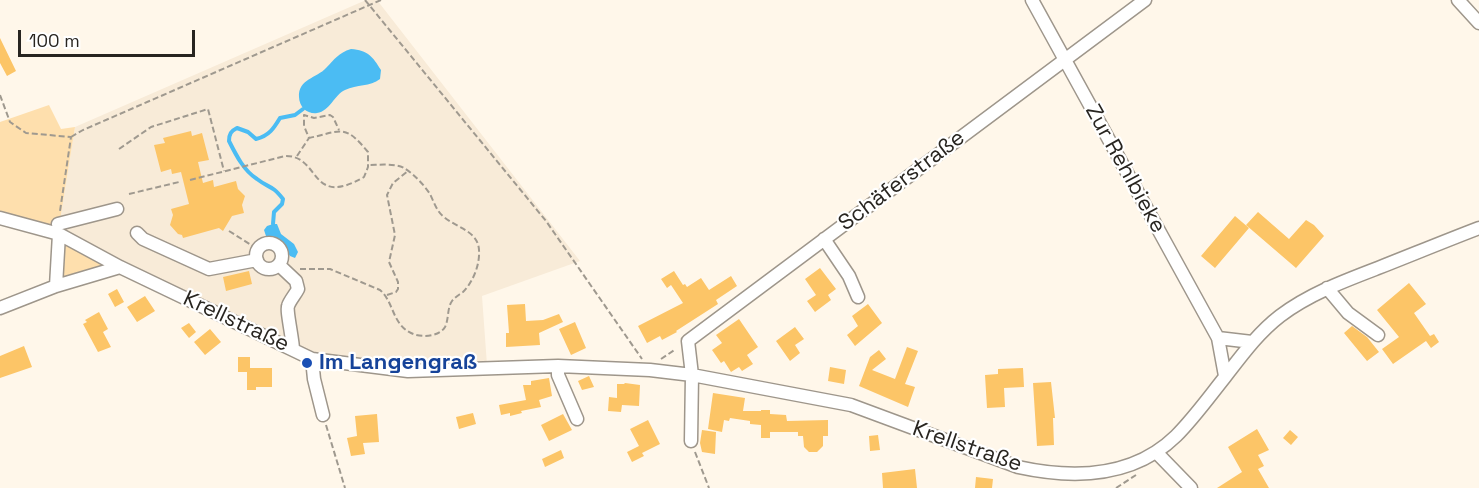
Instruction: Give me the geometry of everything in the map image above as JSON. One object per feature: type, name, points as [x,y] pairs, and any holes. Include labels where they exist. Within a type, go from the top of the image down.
[{"type":"street","name":"Zur Rehlbieke","points":[[1032,0],[1218,338],[1225,376]]},
{"type":"street","name":"Schäferstraße","points":[[688,341],[1145,0]]},
{"type":"street","points":[[1458,0],[1479,23]]},
{"type":"street","points":[[56,286],[58,229],[117,209]]},
{"type":"street","name":"Krellstraße","points":[[0,218],[58,229],[120,267],[312,359],[408,371],[558,366],[650,370],[692,375],[851,405],[998,460],[1044,472],[1070,474],[1106,471],[1139,461],[1156,452],[1189,422],[1252,342],[1280,316],[1327,288],[1479,228]]},
{"type":"street","points":[[137,233],[143,239],[209,269],[258,255],[267,243],[275,244],[282,257],[279,265],[270,269],[261,267],[258,255]]},
{"type":"street","points":[[824,239],[849,276],[858,297]]},
{"type":"street","points":[[279,265],[296,281],[298,289],[286,312],[292,330],[293,349]]},
{"type":"street","points":[[0,308],[56,286],[120,267]]},
{"type":"street","points":[[1327,288],[1348,313],[1378,335]]},
{"type":"street","points":[[1218,338],[1252,342]]},
{"type":"street","points":[[688,341],[692,375],[691,441]]},
{"type":"street","points":[[312,359],[314,379],[323,415]]},
{"type":"street","points":[[558,366],[558,375],[577,419]]},
{"type":"street","points":[[1156,452],[1191,488]]},
{"type":"path","points":[[365,0],[546,220],[650,370],[658,360],[688,341]]},
{"type":"path","points":[[0,95],[10,122],[26,133],[71,137],[381,0]]},
{"type":"path","points":[[119,149],[151,127],[208,109],[224,171]]},
{"type":"path","points":[[309,138],[304,126],[304,115],[314,118],[330,115],[339,130]]},
{"type":"path","points":[[190,180],[285,156],[297,156],[325,185],[336,188],[364,177],[368,165],[368,152],[357,138],[339,130],[309,138],[297,156]]},
{"type":"path","points":[[58,229],[71,137]]},
{"type":"path","points":[[290,274],[308,267],[330,269],[380,290],[386,295],[394,316],[401,326],[411,333],[422,336],[440,332],[445,326],[450,303],[472,281],[479,247],[472,234],[444,217],[420,182],[408,171],[396,165],[368,165]]},
{"type":"path","points":[[386,295],[398,289],[398,282],[389,262],[395,235],[387,195],[393,183],[408,171]]},
{"type":"path","points":[[129,194],[179,182]]},
{"type":"path","points":[[229,231],[258,255]]},
{"type":"path","points":[[323,415],[345,488]]},
{"type":"path","points":[[691,441],[709,488]]},
{"type":"shaded area","points":[[366,0],[377,0],[580,261],[482,296],[487,365],[408,370],[314,356],[58,233],[75,127]]},
{"type":"shaded area","points":[[49,105],[61,129],[75,127],[58,233],[121,261],[55,284],[57,233],[0,215],[0,122]]},
{"type":"water","points":[[351,49],[362,51],[372,58],[381,70],[380,79],[345,90],[321,112],[314,113],[305,110],[299,99],[302,86],[340,54]]},
{"type":"water","points":[[277,224],[281,234],[294,244],[298,252],[295,258],[290,256],[279,239],[266,236],[264,230]]},
{"type":"building","points":[[0,38],[16,71],[7,76],[0,63]]},
{"type":"building","points":[[191,131],[192,136],[202,133],[209,160],[198,162],[203,183],[213,180],[214,187],[236,181],[238,189],[245,196],[242,205],[244,213],[232,216],[223,231],[219,228],[183,238],[170,225],[173,215],[171,209],[189,204],[181,172],[172,174],[171,169],[161,172],[154,145],[165,143],[163,138]]},
{"type":"building","points":[[1258,212],[1289,239],[1306,220],[1324,236],[1296,268],[1246,225]]},
{"type":"building","points":[[1235,216],[1249,228],[1215,268],[1201,256]]},
{"type":"building","points":[[820,268],[836,289],[828,295],[831,300],[815,312],[807,301],[816,295],[805,279]]},
{"type":"building","points":[[249,271],[252,284],[226,291],[223,277]]},
{"type":"building","points":[[674,271],[683,285],[687,287],[701,278],[709,290],[731,276],[737,286],[716,300],[718,304],[677,332],[662,340],[660,336],[647,343],[638,326],[683,303],[671,285],[667,288],[661,279]]},
{"type":"building","points":[[1409,283],[1426,304],[1414,313],[1430,336],[1434,334],[1439,342],[1431,348],[1426,341],[1393,364],[1382,349],[1399,337],[1377,310]]},
{"type":"building","points":[[117,289],[124,302],[115,307],[108,294]]},
{"type":"building","points":[[145,296],[155,311],[137,322],[127,307]]},
{"type":"building","points":[[525,304],[526,321],[543,320],[559,314],[563,322],[539,333],[540,345],[506,347],[506,333],[509,333],[507,305]]},
{"type":"building","points":[[868,304],[882,323],[855,346],[847,335],[858,326],[852,316]]},
{"type":"building","points":[[99,312],[108,329],[103,332],[111,347],[98,352],[83,324],[87,322],[85,320]]},
{"type":"building","points":[[739,319],[758,347],[747,355],[753,364],[742,371],[739,367],[731,372],[724,361],[721,363],[712,350],[722,343],[716,335]]},
{"type":"building","points":[[575,322],[586,348],[571,355],[559,329]]},
{"type":"building","points":[[189,323],[196,332],[189,338],[181,328]]},
{"type":"building","points":[[1352,326],[1367,337],[1379,352],[1367,361],[1344,333]]},
{"type":"building","points":[[795,327],[804,339],[795,345],[800,353],[790,361],[776,341]]},
{"type":"building","points":[[210,329],[221,342],[205,355],[194,342]]},
{"type":"building","points":[[24,346],[32,367],[0,378],[0,356]]},
{"type":"building","points":[[907,347],[918,351],[905,384],[915,387],[908,407],[859,386],[870,357],[879,350],[886,359],[872,370],[895,379]]},
{"type":"building","points":[[238,357],[250,357],[250,368],[272,368],[272,387],[256,387],[256,390],[247,390],[247,372],[238,372]]},
{"type":"building","points":[[830,367],[846,370],[844,384],[828,381]]},
{"type":"building","points":[[1023,368],[1024,387],[1004,388],[1005,407],[987,408],[985,375],[998,374],[998,369]]},
{"type":"building","points":[[589,376],[594,387],[582,390],[578,381]]},
{"type":"building","points":[[549,378],[552,396],[539,400],[541,407],[510,416],[510,413],[501,415],[499,405],[526,400],[523,385],[531,385],[531,381]]},
{"type":"building","points":[[1051,382],[1055,418],[1053,418],[1054,445],[1037,446],[1033,383]]},
{"type":"building","points":[[617,384],[640,385],[639,406],[622,405],[621,412],[608,411],[609,397],[617,398]]},
{"type":"building","points":[[713,393],[745,398],[743,411],[770,410],[770,414],[786,415],[787,421],[828,420],[828,436],[823,436],[823,446],[817,452],[809,452],[804,447],[803,436],[798,436],[798,432],[770,432],[770,438],[761,438],[761,425],[750,424],[750,421],[730,418],[729,421],[724,420],[722,432],[708,429]]},
{"type":"building","points":[[473,413],[476,424],[459,429],[456,417]]},
{"type":"building","points":[[377,414],[379,442],[363,443],[365,454],[351,456],[347,438],[357,436],[355,416]]},
{"type":"building","points":[[563,414],[572,430],[549,441],[541,425]]},
{"type":"building","points":[[648,420],[660,444],[642,453],[644,456],[632,462],[627,452],[639,446],[630,429]]},
{"type":"building","points":[[1257,429],[1269,450],[1258,455],[1264,466],[1258,469],[1269,488],[1217,488],[1242,472],[1228,447]]},
{"type":"building","points":[[702,430],[716,432],[715,454],[702,452],[700,443]]},
{"type":"building","points":[[1290,430],[1298,437],[1291,445],[1283,438]]},
{"type":"building","points":[[878,435],[880,450],[870,451],[869,436]]},
{"type":"building","points":[[561,450],[564,458],[545,467],[542,459]]},
{"type":"building","points":[[915,469],[917,488],[883,488],[882,473]]},
{"type":"building","points":[[976,477],[993,479],[992,488],[975,488]]},
{"type":"waterway","points":[[273,224],[274,212],[282,204],[283,199],[273,189],[248,172],[234,152],[229,136],[237,128],[248,132],[256,139],[261,138],[271,131],[280,118],[295,115],[303,109]]},
{"type":"place","name":"Im Langengraß","points":[[307,363]]}]
